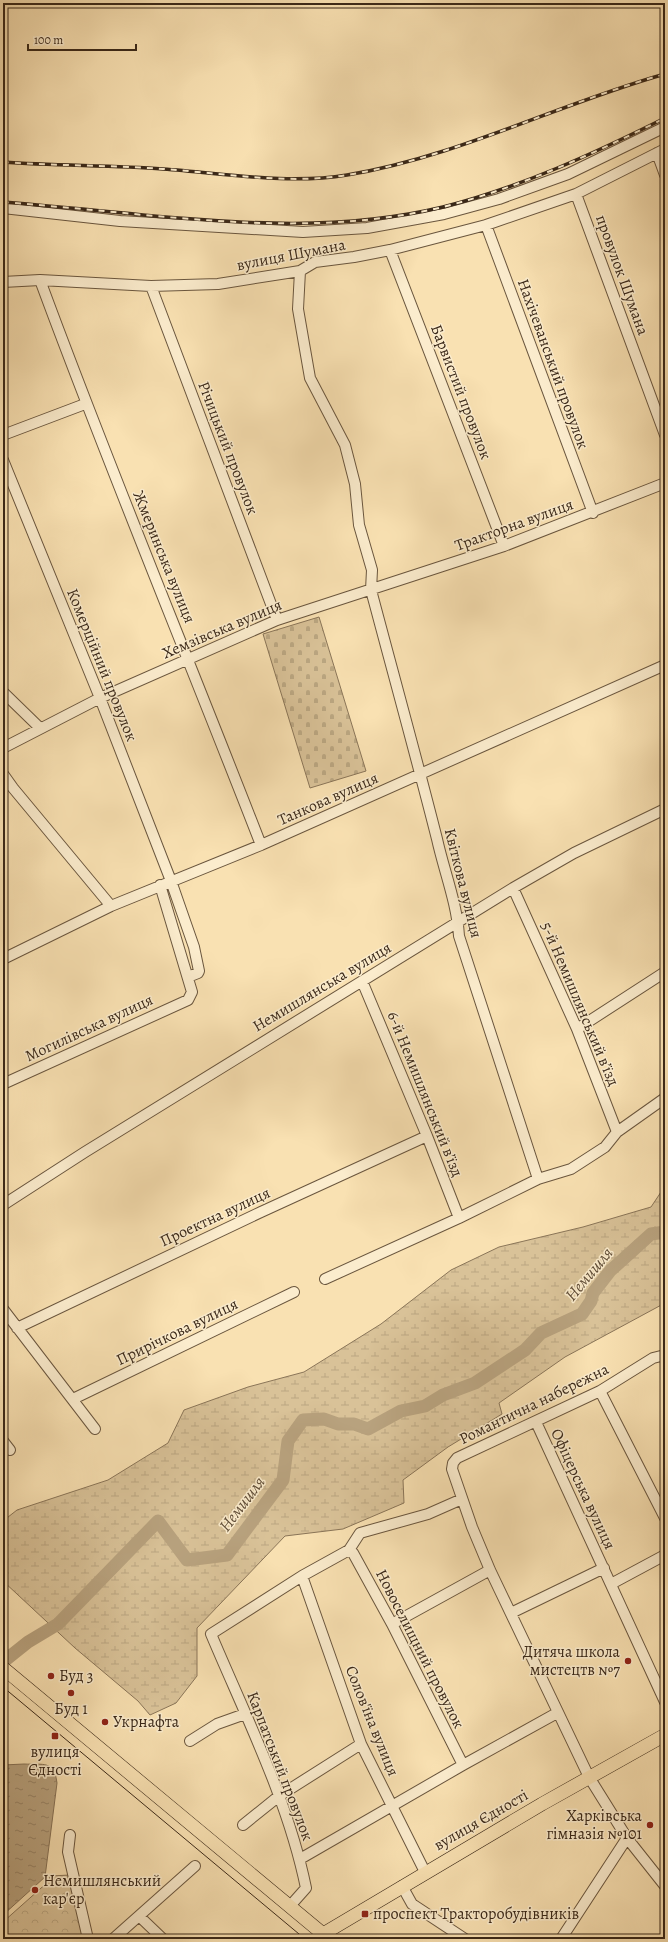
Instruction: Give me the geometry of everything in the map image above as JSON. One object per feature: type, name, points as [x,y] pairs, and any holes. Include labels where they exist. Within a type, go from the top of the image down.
[{"type":"main road","points":[[3,1668],[290,1906],[323,1937]]},
{"type":"main road","name":"вулиця Єдності","points":[[323,1937],[425,1872],[665,1734]]},
{"type":"street","points":[[3,208],[128,222],[303,232],[367,228],[426,218],[500,199],[568,174],[665,127]]},
{"type":"street","points":[[661,151],[665,175]]},
{"type":"street","name":"вулиця Шумана","points":[[3,282],[40,280],[151,286],[218,284],[300,271],[315,262],[354,257],[390,250],[486,225],[576,194],[661,151]]},
{"type":"street","name":"провулок Шумана","points":[[576,194],[665,434]]},
{"type":"street","name":"Нахічеванський провулок","points":[[486,225],[592,512]]},
{"type":"street","name":"Барвистий провулок","points":[[390,250],[504,546]]},
{"type":"street","name":"Квіткова вулиця","points":[[300,271],[298,308],[310,378],[345,445],[356,484],[358,525],[372,570],[371,590],[421,775],[446,879],[458,912],[459,936],[538,1180]]},
{"type":"street","name":"Жмеринська вулиця","points":[[40,280],[86,404],[189,659],[261,845]]},
{"type":"street","name":"Річицький провулок","points":[[151,286],[278,620]]},
{"type":"street","points":[[3,435],[86,404]]},
{"type":"street","name":"Комерційний провулок","points":[[3,460],[100,698],[171,881],[186,923],[200,970],[198,973],[188,977]]},
{"type":"street","name":"Тракторна вулиця","points":[[371,590],[504,546],[665,483]]},
{"type":"street","name":"Хемзівська вулиця","points":[[3,748],[100,698],[278,620],[371,590]]},
{"type":"street","name":"Танкова вулиця","points":[[3,959],[111,906],[261,845],[665,665]]},
{"type":"street","points":[[3,692],[40,728]]},
{"type":"street","points":[[3,774],[111,906]]},
{"type":"street","name":"Немишлянська вулиця","points":[[3,1205],[91,1148],[513,888],[574,853],[665,809]]},
{"type":"street","points":[[160,886],[188,977]]},
{"type":"street","name":"5-й Немишлянський в’їзд","points":[[513,888],[577,1029],[617,1132]]},
{"type":"street","points":[[577,1029],[665,972]]},
{"type":"street","name":"Могилівська вулиця","points":[[3,1084],[188,1000],[192,992],[188,977]]},
{"type":"street","name":"6-й Немишлянський в’їзд","points":[[362,981],[427,1136],[459,1218]]},
{"type":"street","points":[[325,1279],[538,1180],[571,1169],[605,1146],[617,1132],[665,1098]]},
{"type":"street","name":"Проектна вулиця","points":[[17,1328],[261,1212],[427,1136]]},
{"type":"street","name":"Прирічкова вулиця","points":[[72,1399],[294,1292]]},
{"type":"street","points":[[3,1309],[95,1429]]},
{"type":"street","name":"Романтична набережна","points":[[462,1499],[452,1470],[453,1463],[457,1458],[600,1391],[654,1358],[665,1355]]},
{"type":"street","points":[[600,1391],[665,1518]]},
{"type":"street","name":"Офіцерська вулиця","points":[[536,1422],[665,1702]]},
{"type":"street","points":[[3,1441],[10,1450]]},
{"type":"street","points":[[302,1576],[349,1550],[360,1534],[428,1514],[462,1499],[490,1570],[557,1713],[589,1777],[627,1838],[665,1886]]},
{"type":"street","name":"Новоселищний провулок","points":[[349,1550],[353,1553],[392,1624],[463,1765]]},
{"type":"street","points":[[611,1584],[665,1555]]},
{"type":"street","name":"Офіцерська вулиця","points":[[511,1613],[604,1568]]},
{"type":"street","points":[[392,1624],[490,1570]]},
{"type":"street","name":"Карпатський провулок","points":[[290,1906],[306,1888],[300,1859],[280,1796],[211,1634],[302,1576]]},
{"type":"street","name":"Солов'їна вулиця","points":[[302,1576],[361,1744],[425,1872]]},
{"type":"street","points":[[300,1859],[463,1765],[557,1713]]},
{"type":"street","points":[[190,1741],[217,1724],[245,1714]]},
{"type":"street","points":[[243,1825],[280,1796],[361,1744]]},
{"type":"street","points":[[70,1835],[68,1852],[88,1939]]},
{"type":"street","points":[[561,1939],[627,1838]]},
{"type":"street","points":[[113,1939],[195,1866]]},
{"type":"street","points":[[402,1886],[412,1904],[465,1939]]},
{"type":"street","points":[[139,1916],[163,1939]]},
{"type":"green space","points":[[319,617],[366,771],[310,788],[263,634]]},
{"type":"green space","points":[[665,1186],[665,1303],[565,1357],[499,1403],[502,1414],[448,1447],[403,1480],[404,1503],[343,1529],[285,1536],[197,1628],[197,1676],[176,1703],[150,1715],[138,1701],[75,1648],[3,1581],[3,1521],[17,1510],[108,1480],[168,1443],[184,1410],[248,1387],[304,1372],[381,1324],[451,1270],[499,1247],[583,1227],[651,1207]]},
{"type":"green space","points":[[70,1875],[86,1939],[3,1939],[3,1922],[49,1881],[50,1876]]},
{"type":"water","points":[[3,1765],[47,1765],[51,1767],[56,1776],[57,1783],[45,1877],[3,1915]]},
{"type":"waterway","name":"Немишля","points":[[3,1662],[28,1642],[58,1624],[158,1521],[187,1560],[227,1555],[283,1480],[288,1441],[303,1420],[324,1419],[338,1424],[354,1424],[368,1429],[401,1411],[425,1406],[443,1395],[475,1383],[525,1350],[541,1333],[582,1314],[591,1301],[593,1293],[610,1271],[651,1234],[665,1232]]},
{"type":"tram line","points":[[3,1687],[305,1939]]},
{"type":"railway","points":[[3,162],[143,168],[278,179],[324,178],[347,175],[388,167],[428,156],[625,86],[665,74]]},
{"type":"railway","points":[[3,202],[181,218],[256,223],[368,220],[406,215],[443,207],[500,190],[529,180],[584,157],[665,118]]},
{"type":"place","name":"Дитяча школа мистецтв №7","points":[[628,1661]]},
{"type":"place","name":"Буд 3","points":[[51,1676]]},
{"type":"place","name":"Буд 1","points":[[71,1693]]},
{"type":"place","name":"Укрнафта","points":[[105,1722]]},
{"type":"place","name":"вулиця Єдності","points":[[55,1736]]},
{"type":"place","name":"Харківська гімназія №101","points":[[650,1825]]},
{"type":"place","name":"Немишлянський кар'єр","points":[[35,1890]]},
{"type":"place","name":"проспект Тракторобудівників","points":[[365,1914]]}]
